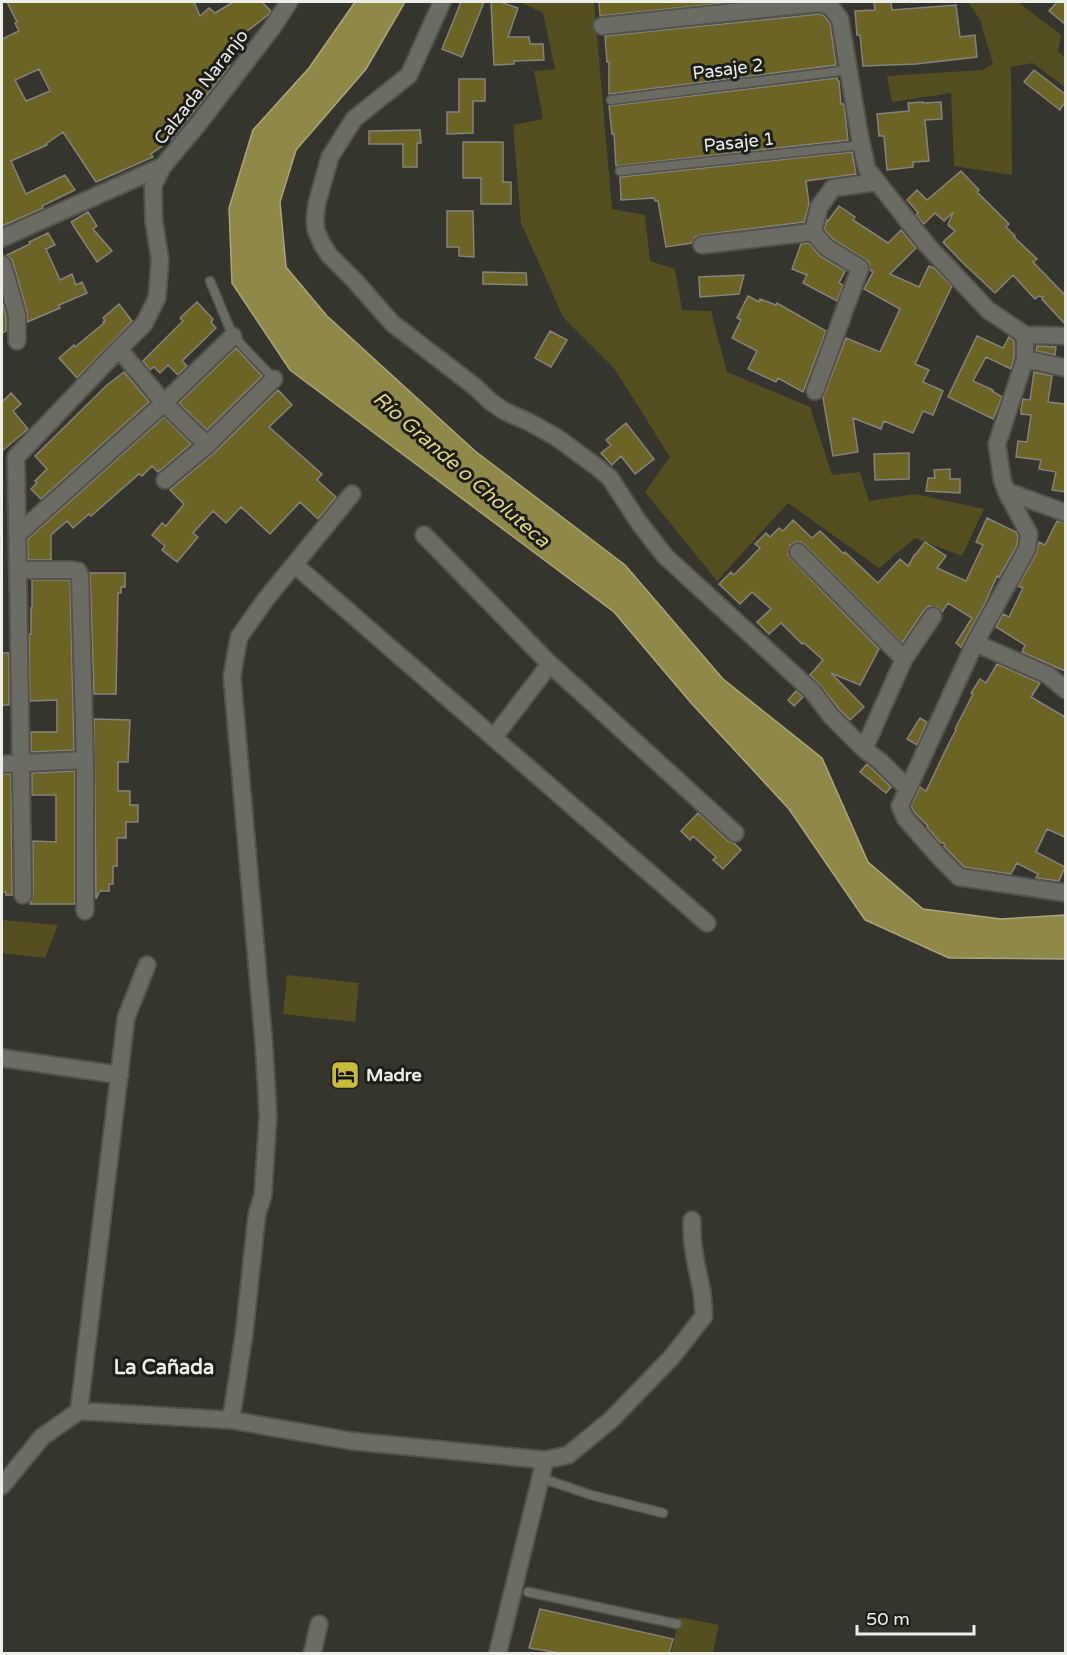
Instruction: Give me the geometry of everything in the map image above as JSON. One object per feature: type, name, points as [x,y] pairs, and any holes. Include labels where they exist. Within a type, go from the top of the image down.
[{"type":"street","name":"Calzada Naranjo","points":[[163,166],[199,123],[289,2]]},
{"type":"street","points":[[442,2],[409,75],[354,119],[330,157],[317,203],[315,219],[316,230],[321,242],[329,255],[392,323],[474,386],[491,402],[556,437],[610,478],[640,524],[665,556],[813,692],[831,716],[908,789]]},
{"type":"street","points":[[602,26],[820,3],[831,7],[840,19],[867,169],[927,245],[988,310],[1025,335],[1065,336]]},
{"type":"street","points":[[2,238],[163,166]]},
{"type":"street","points":[[2,472],[144,324],[157,298],[160,260],[154,221],[153,186],[163,166]]},
{"type":"street","points":[[813,232],[819,207],[833,188],[877,182]]},
{"type":"street","points":[[702,245],[813,232]]},
{"type":"street","points":[[813,232],[826,247],[860,268],[815,391]]},
{"type":"street","points":[[2,264],[17,315],[17,341]]},
{"type":"street","points":[[1025,335],[1025,359],[997,444],[1006,491],[1029,534],[1028,549],[975,643],[900,806],[905,818],[959,877],[1065,893]]},
{"type":"street","points":[[18,534],[164,403],[233,336]]},
{"type":"street","points":[[119,349],[164,403],[207,445]]},
{"type":"street","points":[[1025,359],[1065,368]]},
{"type":"street","points":[[165,480],[207,445],[274,379]]},
{"type":"street","points":[[16,457],[23,895]]},
{"type":"street","points":[[1006,491],[1065,513]]},
{"type":"street","points":[[231,1420],[244,1335],[257,1214],[263,1195],[268,1115],[232,676],[239,637],[266,599],[352,494]]},
{"type":"street","points":[[423,535],[550,664],[735,833]]},
{"type":"street","points":[[798,552],[904,659]]},
{"type":"street","points":[[295,565],[707,923]]},
{"type":"street","points":[[18,570],[72,570],[78,571],[80,576],[85,760],[85,911]]},
{"type":"street","points":[[864,749],[904,659],[933,616]]},
{"type":"street","points":[[975,643],[1048,675],[1065,690]]},
{"type":"street","points":[[494,737],[550,664]]},
{"type":"street","points":[[2,764],[85,760]]},
{"type":"street","points":[[79,1412],[126,1018],[147,965]]},
{"type":"street","points":[[2,1058],[120,1075]]},
{"type":"street","points":[[2,1485],[42,1437],[79,1412],[231,1420],[351,1441],[545,1460],[567,1455],[611,1420],[671,1358],[704,1316],[691,1238],[692,1220]]},
{"type":"street","points":[[498,1652],[545,1460]]},
{"type":"street","points":[[312,1653],[319,1624]]},
{"type":"lane","name":"Pasaje 2","points":[[611,100],[848,70]]},
{"type":"lane","name":"Pasaje 1","points":[[620,171],[862,146]]},
{"type":"lane","points":[[210,281],[233,336],[274,379]]},
{"type":"lane","points":[[540,1478],[591,1495],[663,1513]]},
{"type":"lane","points":[[528,1592],[677,1624]]},
{"type":"shaded area","points":[[520,2],[594,2],[612,209],[645,215],[650,261],[675,269],[682,310],[711,311],[727,372],[810,407],[832,475],[860,472],[869,501],[915,494],[984,509],[962,556],[915,538],[879,568],[788,503],[717,581],[645,492],[670,457],[614,368],[563,317],[521,223],[513,125],[543,119],[534,71],[555,69],[543,13]]},
{"type":"shaded area","points":[[968,2],[1018,2],[1061,35],[1058,51],[1065,58],[1065,87],[1033,63],[1011,67],[1012,175],[954,166],[951,93],[892,102],[887,76],[982,70],[993,64],[980,20]]},
{"type":"shaded area","points":[[2,920],[58,925],[45,958],[2,953]]},
{"type":"shaded area","points":[[287,975],[359,983],[355,1022],[283,1014]]},
{"type":"shaded area","points":[[679,1617],[719,1625],[713,1653],[671,1654]]},
{"type":"water","name":"Río Grande o Choluteca","points":[[355,2],[405,2],[366,69],[296,150],[280,202],[286,267],[327,316],[475,451],[625,565],[723,679],[822,758],[868,862],[923,909],[1001,919],[1065,915],[1065,959],[949,958],[865,920],[789,809],[692,704],[614,612],[290,370],[232,283],[229,208],[253,130],[309,68]]},
{"type":"building","points":[[7,2],[194,2],[200,16],[209,8],[215,13],[233,2],[262,2],[271,11],[237,39],[243,42],[228,68],[171,140],[151,154],[153,157],[96,182],[63,132],[47,145],[11,161],[26,194],[65,175],[75,190],[42,206],[43,208],[2,226],[2,39],[19,31],[15,23],[17,22]],"holes":[[[39,69],[50,91],[26,101],[15,80]]]},
{"type":"building","points":[[461,2],[484,2],[462,57],[442,49]]},
{"type":"building","points":[[491,2],[500,2],[518,8],[508,37],[529,37],[530,44],[543,44],[544,60],[514,61],[514,64],[494,65]]},
{"type":"building","points":[[599,2],[734,2],[600,16]]},
{"type":"building","points":[[874,2],[891,2],[892,10],[956,5],[960,37],[975,35],[977,57],[916,64],[863,66],[855,11],[875,10]]},
{"type":"building","points":[[1057,2],[1065,2],[1065,24],[1049,11]]},
{"type":"building","points":[[820,14],[830,23],[836,65],[609,94],[609,62],[607,62],[605,36]]},
{"type":"building","points":[[1034,70],[1065,94],[1065,102],[1060,110],[1024,82]]},
{"type":"building","points":[[837,78],[841,104],[844,104],[848,140],[616,166],[609,106]]},
{"type":"building","points":[[459,79],[485,79],[485,101],[473,101],[473,133],[447,134],[447,112],[459,112]]},
{"type":"building","points":[[941,102],[942,119],[925,120],[929,161],[913,162],[913,167],[887,170],[884,136],[879,136],[877,114],[909,111],[908,103]]},
{"type":"building","points":[[420,130],[421,143],[417,143],[417,167],[403,167],[403,144],[369,144],[369,131]]},
{"type":"building","points":[[463,142],[503,142],[503,182],[511,182],[511,204],[481,204],[481,178],[463,178]]},
{"type":"building","points":[[852,152],[856,174],[806,181],[809,204],[804,222],[701,235],[695,237],[692,243],[666,247],[658,201],[654,198],[621,200],[620,177]]},
{"type":"building","points":[[961,171],[979,190],[977,192],[1009,224],[1006,227],[1014,237],[1037,259],[1033,262],[1065,295],[1065,324],[1042,299],[1043,297],[1039,296],[1035,299],[1013,275],[995,293],[962,262],[943,242],[955,231],[948,225],[953,212],[944,221],[935,213],[924,224],[916,215],[918,213],[907,200],[917,190],[927,200]]},
{"type":"building","points":[[839,206],[855,217],[853,220],[888,243],[901,230],[916,248],[890,274],[919,287],[929,266],[952,286],[915,364],[929,370],[923,382],[943,391],[933,415],[923,411],[913,433],[884,421],[881,429],[853,418],[858,452],[833,456],[823,398],[846,338],[880,352],[900,309],[864,289],[873,272],[870,270],[869,262],[833,239],[824,229],[827,220]]},
{"type":"building","points":[[447,211],[473,211],[474,257],[459,256],[459,247],[447,247]]},
{"type":"building","points":[[88,212],[97,226],[93,229],[112,251],[97,262],[71,222]]},
{"type":"building","points":[[48,233],[55,245],[46,249],[60,280],[72,274],[76,285],[82,282],[87,293],[27,322],[27,312],[16,273],[12,260],[7,255]]},
{"type":"building","points":[[809,243],[820,256],[845,271],[839,283],[843,285],[837,301],[803,283],[807,275],[792,269],[801,244]]},
{"type":"building","points":[[483,272],[526,273],[527,285],[483,284]]},
{"type":"building","points":[[744,275],[739,294],[700,297],[699,277]]},
{"type":"building","points":[[748,296],[759,302],[760,299],[776,305],[777,303],[826,331],[803,392],[778,378],[776,382],[748,369],[757,351],[732,338],[741,320],[737,318]]},
{"type":"building","points":[[2,299],[6,316],[6,331],[2,333]]},
{"type":"building","points":[[197,302],[213,319],[211,322],[216,328],[182,361],[187,366],[178,375],[168,365],[160,373],[154,367],[150,370],[143,361],[183,321],[180,318]]},
{"type":"building","points":[[119,304],[132,321],[77,378],[59,358],[104,323],[103,318]]},
{"type":"building","points":[[550,331],[567,340],[551,367],[535,358]]},
{"type":"building","points":[[977,336],[1003,348],[1009,337],[1014,341],[1011,369],[986,357],[973,381],[1002,397],[993,419],[948,397]]},
{"type":"building","points":[[1037,346],[1056,347],[1055,355],[1036,351]]},
{"type":"building","points":[[236,348],[262,376],[207,430],[179,403]]},
{"type":"building","points":[[124,372],[149,402],[41,499],[31,489],[37,483],[35,481],[47,469],[35,456],[107,385]]},
{"type":"building","points":[[1034,372],[1052,376],[1048,402],[1065,404],[1065,492],[1052,490],[1056,472],[1039,469],[1041,460],[1016,457],[1018,441],[1027,442],[1031,415],[1021,414],[1021,409],[1023,399],[1030,400]]},
{"type":"building","points":[[278,390],[292,405],[269,427],[322,474],[317,480],[336,497],[318,519],[300,502],[270,534],[241,507],[226,523],[213,511],[193,533],[198,537],[177,562],[162,550],[165,546],[152,535],[162,523],[166,526],[184,504],[170,490],[214,453]]},
{"type":"building","points":[[11,393],[21,404],[13,411],[28,429],[2,451],[2,398],[3,401]]},
{"type":"building","points":[[164,417],[191,444],[158,472],[152,466],[142,476],[139,474],[91,516],[89,514],[73,528],[67,521],[51,535],[51,560],[28,560],[28,539]]},
{"type":"building","points":[[626,423],[654,459],[635,474],[621,456],[612,465],[601,453],[611,445],[606,440]]},
{"type":"building","points":[[909,453],[909,479],[875,480],[874,454]]},
{"type":"building","points":[[950,469],[950,479],[960,479],[960,493],[926,491],[928,478],[935,478],[934,470]]},
{"type":"building","points":[[987,518],[1016,532],[1017,546],[999,577],[997,576],[961,647],[956,643],[972,618],[948,603],[942,612],[938,607],[929,606],[924,610],[902,643],[805,545],[796,542],[790,545],[788,554],[791,559],[879,649],[860,685],[831,673],[864,707],[850,720],[810,675],[823,660],[804,643],[802,644],[781,623],[769,634],[757,622],[771,609],[752,592],[740,604],[719,584],[731,572],[734,575],[760,548],[755,544],[766,533],[770,537],[779,528],[783,531],[793,520],[812,538],[820,531],[878,583],[900,559],[908,566],[925,542],[946,556],[937,568],[966,581],[983,545],[976,542]]},
{"type":"building","points":[[1057,521],[1065,523],[1065,671],[1022,652],[1025,645],[996,627],[1003,614],[1009,617],[1023,588],[1018,586],[1036,554],[1039,542],[1045,545]]},
{"type":"building","points":[[90,573],[125,573],[125,587],[121,587],[121,593],[118,593],[116,694],[94,694]]},
{"type":"building","points":[[32,580],[70,580],[74,750],[31,752],[31,732],[57,732],[57,700],[30,701],[29,634],[31,634]]},
{"type":"building","points":[[2,653],[9,653],[9,705],[2,705]]},
{"type":"building","points":[[997,664],[1040,683],[1031,697],[1065,717],[1065,837],[1047,829],[1036,852],[1065,867],[1059,881],[1036,878],[1038,874],[1017,863],[1011,874],[964,867],[911,806],[920,787],[926,791],[973,694],[971,693],[980,679],[986,683]]},
{"type":"building","points":[[796,691],[803,697],[794,706],[788,700]]},
{"type":"building","points":[[920,718],[927,722],[917,745],[907,739]]},
{"type":"building","points":[[94,719],[130,720],[128,762],[118,762],[118,791],[130,791],[130,805],[138,805],[138,822],[126,822],[126,838],[117,838],[117,866],[113,866],[113,884],[109,884],[109,891],[100,891],[96,899]]},
{"type":"building","points":[[867,764],[891,787],[886,793],[860,772]]},
{"type":"building","points":[[75,771],[75,904],[30,904],[33,895],[33,841],[56,842],[56,795],[32,795],[32,773]]},
{"type":"building","points":[[2,774],[11,774],[12,895],[2,892]]},
{"type":"building","points":[[698,813],[741,850],[723,869],[713,860],[716,857],[693,836],[690,840],[681,831]]},
{"type":"building","points":[[540,1609],[673,1639],[669,1653],[560,1653],[529,1648]]},
{"type":"place","name":"Madre","points":[[345,1075]]},
{"type":"district","name":"La Cañada","points":[[164,1368]]}]
